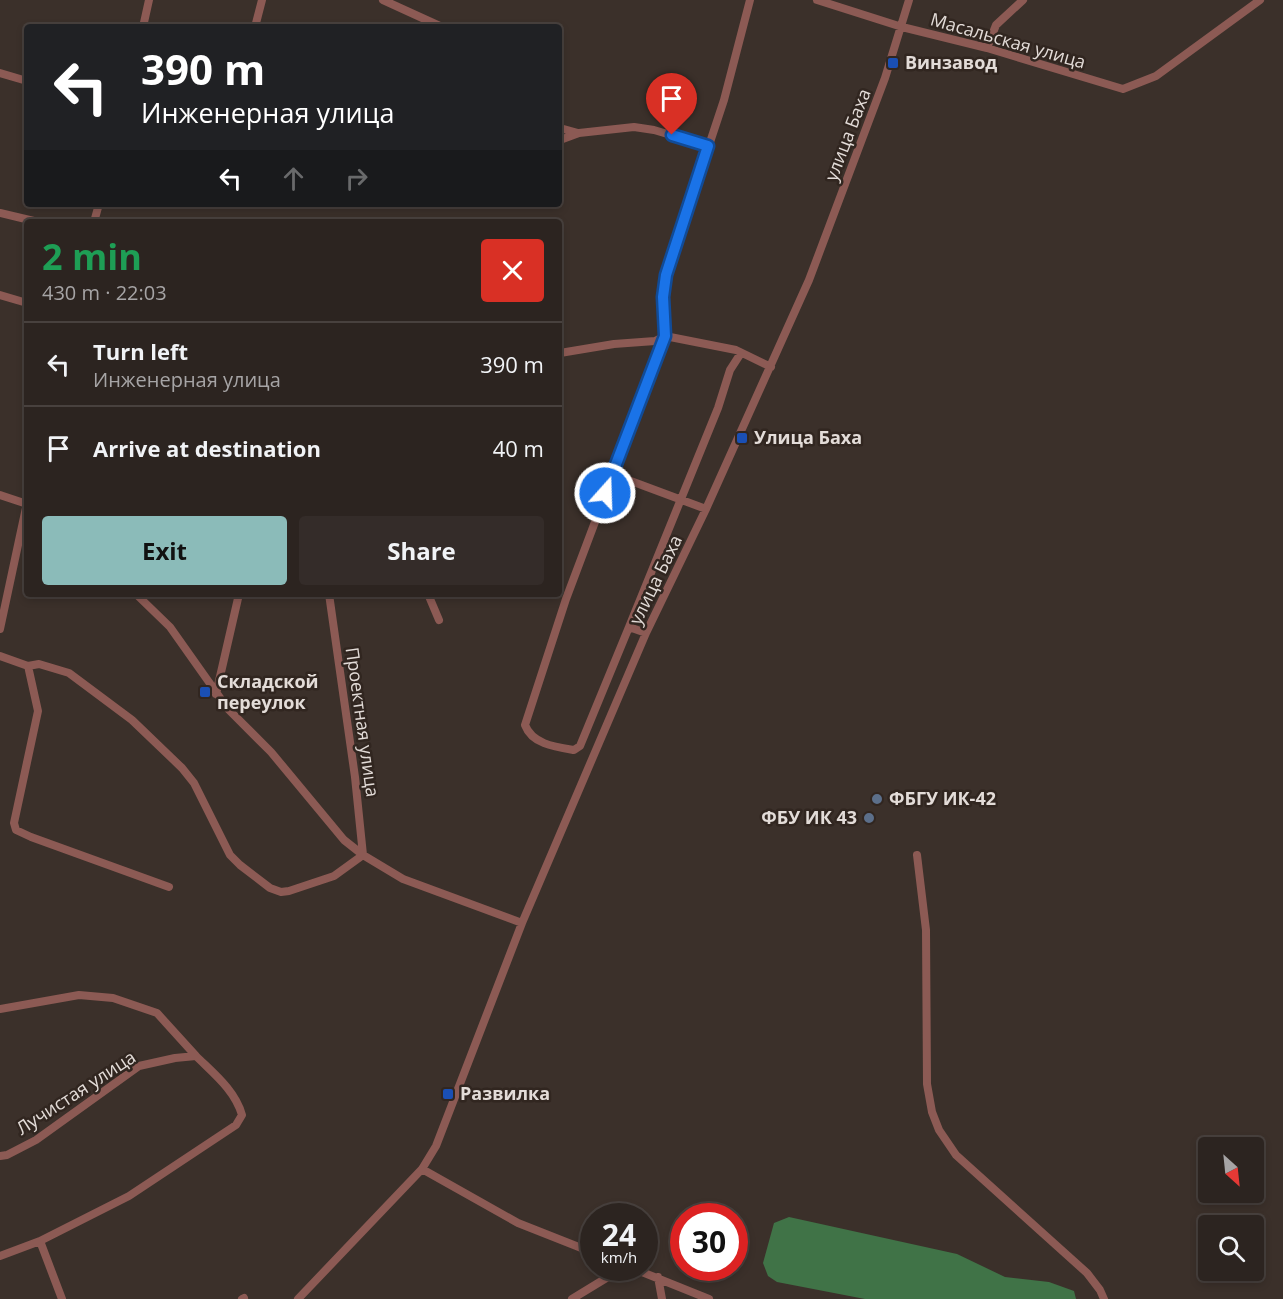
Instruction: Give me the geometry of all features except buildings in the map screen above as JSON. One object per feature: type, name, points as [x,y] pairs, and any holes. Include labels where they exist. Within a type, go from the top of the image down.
[{"type":"street","points":[[143,24],[149,0]]},
{"type":"street","points":[[256,24],[262,0]]},
{"type":"street","points":[[383,0],[435,24]]},
{"type":"street","points":[[741,353],[730,370],[718,408],[580,746],[574,750],[542,743],[528,734],[525,725],[563,609],[665,336],[663,297],[666,275],[724,100],[750,0]]},
{"type":"street","name":"Масальская улица","points":[[817,0],[902,27],[987,48],[1123,89],[1156,76],[1260,0]]},
{"type":"street","name":"улица Баха","points":[[298,1299],[422,1169],[436,1146],[522,923],[646,633],[706,509],[809,280],[885,78],[909,0]]},
{"type":"street","points":[[987,48],[996,25],[1023,0]]},
{"type":"street","points":[[0,73],[24,80]]},
{"type":"street","points":[[562,139],[579,133],[644,128],[708,146]]},
{"type":"street","points":[[562,129],[579,133]]},
{"type":"street","points":[[0,213],[25,219]]},
{"type":"street","points":[[0,295],[24,302]]},
{"type":"street","points":[[562,353],[614,344],[655,341],[665,336],[715,344],[771,367]]},
{"type":"street","points":[[612,474],[706,509]]},
{"type":"street","points":[[0,495],[24,503]]},
{"type":"street","points":[[0,629],[24,518]]},
{"type":"street","points":[[139,597],[170,627],[216,694],[271,752],[327,822],[363,855],[403,879],[522,923]]},
{"type":"street","points":[[216,694],[238,597]]},
{"type":"street","name":"Проектная улица","points":[[329,597],[355,777],[363,855]]},
{"type":"street","points":[[429,597],[439,620]]},
{"type":"street","points":[[629,627],[646,633]]},
{"type":"street","points":[[0,656],[28,666],[39,664],[69,673],[132,720],[182,768],[194,783],[230,855],[260,882],[276,891],[289,891],[334,876],[363,855]]},
{"type":"street","points":[[28,666],[38,711],[14,823],[16,830],[169,887]]},
{"type":"street","points":[[917,855],[926,930],[927,1084],[932,1112],[939,1130],[956,1155],[1087,1274],[1104,1299]]},
{"type":"street","points":[[0,1009],[79,995],[113,998],[157,1013],[234,1098],[242,1115],[240,1120],[129,1196],[40,1241],[0,1256]]},
{"type":"street","name":"Лучистая улица","points":[[0,1156],[8,1155],[36,1140],[139,1066],[196,1056]]},
{"type":"street","points":[[422,1169],[518,1223],[580,1247]]},
{"type":"street","points":[[40,1241],[62,1299]]},
{"type":"street","points":[[658,1277],[662,1299]]},
{"type":"street","points":[[658,1277],[709,1299]]},
{"type":"street","points":[[572,1299],[601,1281]]},
{"type":"green space","points":[[789,1217],[957,1254],[1005,1277],[1049,1282],[1074,1291],[1076,1299],[865,1299],[777,1282],[768,1276],[763,1263],[774,1223]]},
{"type":"place","name":"Винзавод","points":[[893,63]]},
{"type":"place","name":"Улица Баха","points":[[742,438]]},
{"type":"place","name":"Складской переулок","points":[[205,692]]},
{"type":"place","name":"ФБГУ ИК-42","points":[[877,799]]},
{"type":"place","name":"ФБУ ИК 43","points":[[869,818]]},
{"type":"place","name":"Развилка","points":[[448,1094]]},
{"type":"route","points":[[605,493],[665,336],[663,297],[666,275],[708,146],[672,135]]}]
